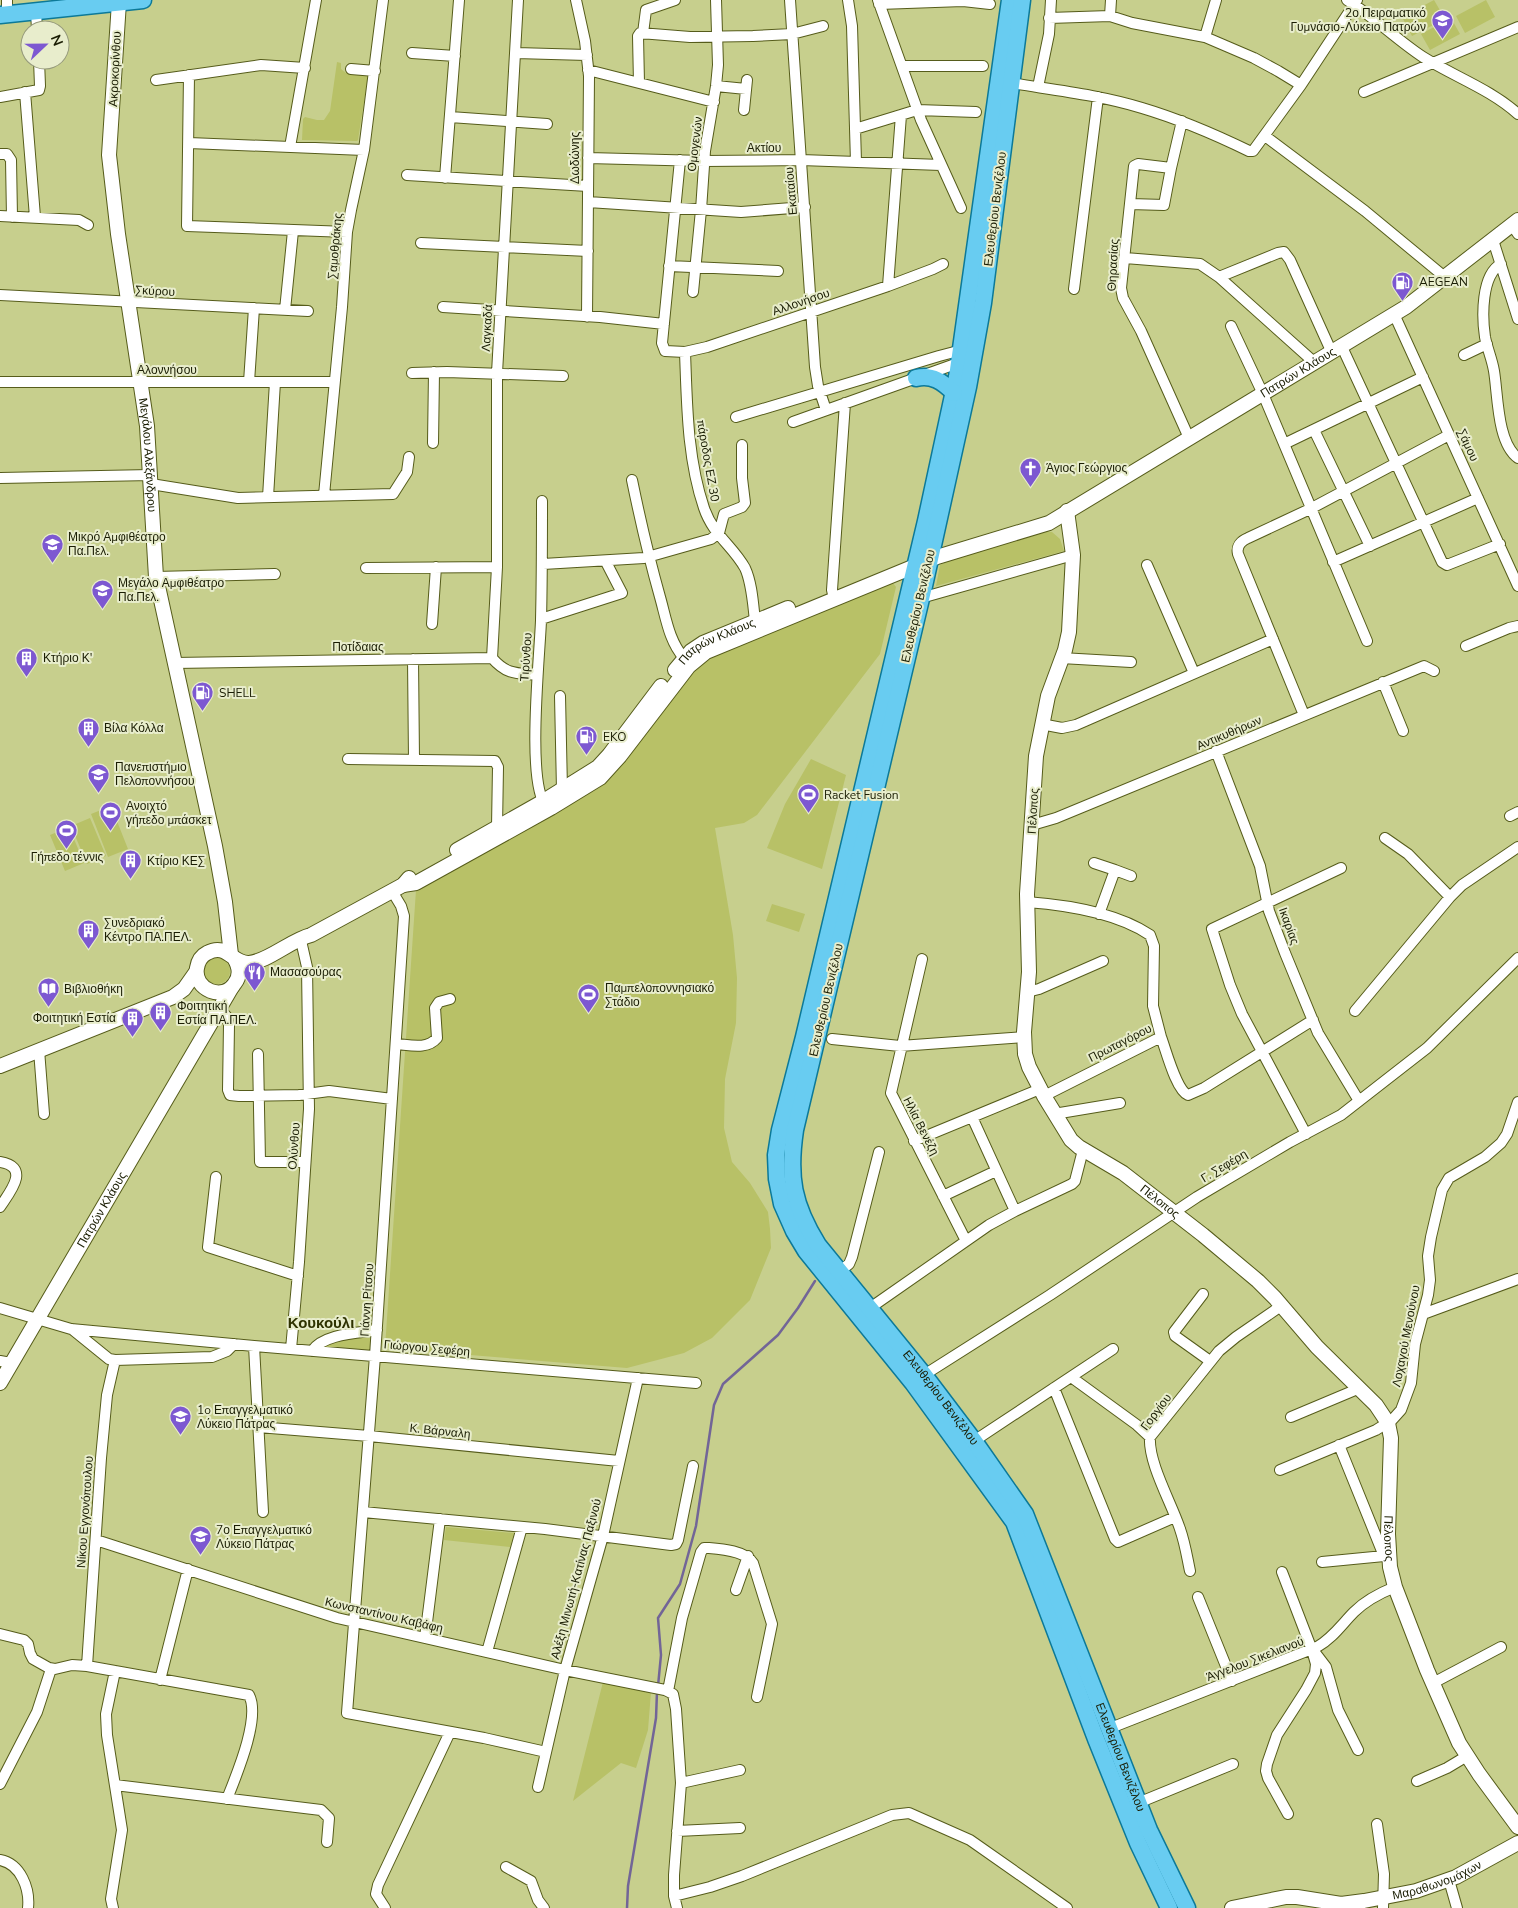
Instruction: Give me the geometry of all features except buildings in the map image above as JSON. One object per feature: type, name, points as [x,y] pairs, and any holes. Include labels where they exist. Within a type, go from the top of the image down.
[{"type":"main road","points":[[5,10],[36,11],[99,2],[143,0]]},
{"type":"main road","name":"Ελευθερίου Βενιζέλου","points":[[1010,0],[966,355],[923,558],[780,1130],[776,1155],[777,1179],[782,1204],[794,1231],[806,1251],[913,1383],[1014,1522],[1134,1835],[1169,1908]]},
{"type":"main road","name":"Ελευθερίου Βενιζέλου","points":[[1022,0],[983,303],[954,393],[923,558],[921,598],[811,1061],[792,1153],[792,1176],[795,1199],[805,1223],[818,1244],[924,1375],[1020,1504],[1030,1523],[1108,1730],[1154,1843],[1187,1908]]},
{"type":"main road","name":"Ακροκορίνθου","points":[[109,136],[113,108],[118,2]]},
{"type":"main road","name":"Μεγάλου Αλεξάνδρου","points":[[109,136],[117,224],[142,382],[151,479],[156,577],[213,837],[233,956]]},
{"type":"main road","name":"Πατρών Κλάους","points":[[307,940],[397,888],[412,875],[497,827],[597,780],[606,773],[680,676],[701,656],[720,645],[833,595],[923,558],[1043,526],[1394,314],[1446,278],[1493,240],[1516,226]]},
{"type":"main road","points":[[916,378],[932,377],[954,393]]},
{"type":"main road","name":"Πέλοπος","points":[[1066,511],[1073,555],[1068,632],[1062,658],[1048,696],[1036,756],[1027,902],[1029,972],[1024,1036],[1027,1060],[1042,1092],[1070,1140],[1083,1150],[1116,1168],[1246,1270],[1317,1347],[1376,1405],[1388,1423],[1391,1444],[1387,1559],[1395,1587],[1433,1683],[1467,1756],[1518,1827]]},
{"type":"main road","name":"Πατρών Κλάους","points":[[397,888],[416,883],[547,805],[562,790],[604,762],[684,658],[703,643],[756,621],[833,595]]},
{"type":"main road","points":[[0,1066],[172,997],[184,989],[196,972],[200,959],[222,937],[227,919]]},
{"type":"main road","points":[[208,952],[217,950],[246,963],[255,962],[295,941],[307,940]]},
{"type":"main road","points":[[172,997],[209,991],[222,992],[307,940]]},
{"type":"main road","points":[[203,1035],[235,984],[238,967],[233,956]]},
{"type":"main road","points":[[196,972],[200,984],[209,991],[213,998],[213,1010],[203,1035]]},
{"type":"main road","name":"Πατρών Κλάους","points":[[0,1383],[6,1362],[37,1320],[203,1035]]},
{"type":"main road","name":"Μαραθωνομάχων","points":[[1239,1907],[1286,1896],[1297,1896],[1341,1904],[1383,1903],[1449,1880],[1518,1843]]},
{"type":"street","points":[[290,147],[316,0]]},
{"type":"street","name":"Σαμοθράκης","points":[[324,495],[350,210],[364,150],[383,0]]},
{"type":"street","points":[[445,178],[458,0]]},
{"type":"street","name":"Λαγκαδά","points":[[492,658],[497,567],[497,373],[518,0]]},
{"type":"street","name":"Δωδώνης","points":[[576,0],[587,55],[588,70],[587,317]]},
{"type":"street","points":[[639,83],[641,35],[646,10],[675,0]]},
{"type":"street","name":"Ομογενών","points":[[692,292],[704,161],[716,86],[718,37],[716,0]]},
{"type":"street","name":"Εκαταίου","points":[[790,0],[817,379],[826,410]]},
{"type":"street","points":[[848,0],[852,26],[856,162]]},
{"type":"street","points":[[1038,87],[1049,34],[1051,0]]},
{"type":"street","points":[[1110,16],[1111,0]]},
{"type":"street","points":[[1204,37],[1216,0]]},
{"type":"street","points":[[961,208],[918,110],[879,2],[964,1],[990,4]]},
{"type":"street","points":[[1010,83],[1098,97],[1141,107],[1182,121],[1249,151],[1253,151],[1301,85],[1352,1],[1406,45],[1433,63],[1493,94],[1518,114]]},
{"type":"street","points":[[36,11],[36,20]]},
{"type":"street","points":[[1049,18],[1110,16],[1132,23],[1204,37],[1261,61],[1301,85]]},
{"type":"street","points":[[641,35],[718,37],[792,34],[823,26]]},
{"type":"street","points":[[1364,92],[1518,27]]},
{"type":"street","points":[[412,53],[455,56]]},
{"type":"street","points":[[516,53],[587,55]]},
{"type":"street","points":[[156,80],[261,65],[305,68]]},
{"type":"street","points":[[903,66],[984,66]]},
{"type":"street","points":[[351,69],[375,71]]},
{"type":"street","points":[[0,97],[40,89],[39,70]]},
{"type":"street","points":[[588,70],[714,102]]},
{"type":"street","points":[[189,75],[187,226],[348,232]]},
{"type":"street","points":[[716,86],[747,85],[744,110]]},
{"type":"street","points":[[25,92],[35,217]]},
{"type":"street","points":[[1074,289],[1098,97]]},
{"type":"street","points":[[855,129],[918,110],[976,112]]},
{"type":"street","points":[[888,286],[900,115]]},
{"type":"street","points":[[450,118],[547,124]]},
{"type":"street","points":[[1130,204],[1164,205],[1182,121]]},
{"type":"street","points":[[1265,136],[1365,211],[1446,278]]},
{"type":"street","points":[[189,143],[364,150]]},
{"type":"street","points":[[0,154],[7,154],[11,160],[12,217]]},
{"type":"street","name":"Ακτίου","points":[[588,158],[704,161],[801,160],[941,165]]},
{"type":"street","points":[[443,307],[664,324],[680,160]]},
{"type":"street","name":"Θηρασίας","points":[[1171,168],[1135,164],[1121,288],[1123,298],[1141,332],[1189,438]]},
{"type":"street","points":[[406,175],[588,186]]},
{"type":"street","points":[[588,202],[742,212],[805,207]]},
{"type":"street","points":[[0,216],[80,220],[88,225]]},
{"type":"street","points":[[285,310],[293,231]]},
{"type":"street","points":[[1493,240],[1518,319]]},
{"type":"street","points":[[420,243],[588,251]]},
{"type":"street","points":[[1219,277],[1284,252],[1337,350],[1369,404],[1442,562],[1447,565],[1500,544]]},
{"type":"street","points":[[1125,258],[1196,263],[1219,277],[1315,363]]},
{"type":"street","name":"Αλλονήσου","points":[[664,324],[662,343],[665,351],[685,352],[712,345],[888,286],[943,264]]},
{"type":"street","points":[[1500,264],[1492,272],[1484,296],[1483,315],[1487,344],[1494,370],[1504,437],[1510,450],[1518,458]]},
{"type":"street","points":[[669,266],[778,271]]},
{"type":"street","name":"Σκύρου","points":[[0,296],[308,311]]},
{"type":"street","points":[[249,382],[254,308]]},
{"type":"street","name":"Σάμου","points":[[1394,314],[1517,582]]},
{"type":"street","points":[[1231,326],[1263,394],[1367,640]]},
{"type":"street","points":[[1464,355],[1487,344]]},
{"type":"street","name":"πάροδος ΕΖ 30","points":[[685,352],[688,423],[696,476],[704,509],[718,534],[745,569],[756,621]]},
{"type":"street","points":[[793,422],[916,378],[966,355]]},
{"type":"street","points":[[736,418],[820,392],[966,355]]},
{"type":"street","points":[[433,442],[434,372]]},
{"type":"street","points":[[412,373],[497,373],[563,376]]},
{"type":"street","points":[[1284,444],[1423,377]]},
{"type":"street","name":"Αλοννήσου","points":[[0,382],[334,382]]},
{"type":"street","points":[[268,497],[275,382]]},
{"type":"street","points":[[833,595],[845,403]]},
{"type":"street","points":[[1314,430],[1370,546]]},
{"type":"street","points":[[1304,715],[1238,554],[1239,544],[1343,492],[1449,435]]},
{"type":"street","points":[[542,564],[606,562],[649,557],[704,542],[718,534],[723,515],[742,507],[745,503],[742,478],[742,445]]},
{"type":"street","points":[[0,478],[151,479],[230,497],[392,494],[407,472],[409,457]]},
{"type":"street","points":[[632,480],[649,557],[674,643],[684,658]]},
{"type":"street","points":[[1333,562],[1478,498]]},
{"type":"street","name":"Τιρύνθου","points":[[542,501],[541,619],[537,675],[536,750],[538,780],[547,805]]},
{"type":"street","points":[[921,598],[1073,555]]},
{"type":"street","points":[[541,619],[622,593],[606,562]]},
{"type":"street","points":[[1146,564],[1194,673]]},
{"type":"street","points":[[432,624],[436,567]]},
{"type":"street","points":[[366,568],[497,567]]},
{"type":"street","points":[[156,577],[276,574]]},
{"type":"street","points":[[1466,646],[1518,626]]},
{"type":"street","points":[[1041,724],[1062,728],[1072,726],[1273,640]]},
{"type":"street","points":[[492,658],[501,668],[509,672],[537,675]]},
{"type":"street","name":"Ποτίδαιας","points":[[174,663],[492,658]]},
{"type":"street","points":[[1062,658],[1131,662]]},
{"type":"street","points":[[413,659],[414,760]]},
{"type":"street","name":"Αντικυθήρων","points":[[1032,825],[1056,818],[1424,666],[1434,671]]},
{"type":"street","points":[[1383,682],[1403,731]]},
{"type":"street","points":[[560,696],[562,790]]},
{"type":"street","name":"Ικαρίας","points":[[1216,752],[1260,866],[1275,928],[1321,1039],[1359,1101]]},
{"type":"street","points":[[348,759],[495,761],[498,767],[497,827]]},
{"type":"street","points":[[1385,838],[1408,854],[1450,896]]},
{"type":"street","points":[[1355,1011],[1450,896],[1462,885],[1518,847]]},
{"type":"street","points":[[1094,862],[1131,876]]},
{"type":"street","points":[[1306,1134],[1261,1052],[1236,1000],[1212,929],[1341,868]]},
{"type":"street","points":[[1098,914],[1115,870]]},
{"type":"street","name":"Γιάννη Ρίτσου","points":[[397,888],[404,916],[377,1330],[347,1713],[450,1732]]},
{"type":"street","name":"Πρωταγόρου","points":[[914,1141],[972,1117],[1042,1092],[1161,1037],[1153,1006],[1154,946],[1152,937],[1132,925],[1098,914],[1065,905],[1027,902]]},
{"type":"street","name":"Ολύνθου","points":[[291,1349],[298,1276],[309,1094],[307,940]]},
{"type":"street","name":"Ηλία Βενέζη","points":[[922,958],[900,1046],[891,1093],[966,1241]]},
{"type":"street","name":"Γ. Σεφέρη","points":[[924,1375],[1050,1295],[1173,1212],[1275,1150],[1334,1119],[1404,1068],[1427,1048],[1518,958]]},
{"type":"street","points":[[1028,992],[1103,961]]},
{"type":"street","points":[[396,1044],[420,1046],[434,1042],[437,1038],[435,1008],[439,1002],[450,999]]},
{"type":"street","points":[[220,1009],[227,1017],[229,1025],[228,1090],[230,1094],[235,1096],[259,1096],[309,1094],[329,1091],[392,1099]]},
{"type":"street","points":[[1161,1037],[1177,1082],[1187,1095],[1204,1088],[1313,1020]]},
{"type":"street","points":[[832,1039],[900,1046],[1024,1036]]},
{"type":"street","points":[[39,1050],[44,1114]]},
{"type":"street","points":[[258,1054],[260,1162],[306,1162]]},
{"type":"street","name":"Λοχαγού Μενούνου","points":[[1388,1423],[1401,1410],[1409,1390],[1416,1344],[1430,1280],[1428,1256],[1430,1237],[1442,1190],[1449,1178],[1496,1148],[1507,1134],[1515,1118],[1518,1102]]},
{"type":"street","points":[[1054,1114],[1120,1103]]},
{"type":"street","points":[[972,1117],[1015,1210]]},
{"type":"street","points":[[870,1308],[966,1241],[1015,1210],[1074,1182],[1083,1150]]},
{"type":"street","points":[[840,1271],[849,1264],[852,1257],[879,1152]]},
{"type":"street","points":[[0,1162],[11,1164],[15,1168],[16,1173],[13,1186],[0,1207]]},
{"type":"street","points":[[943,1196],[996,1171]]},
{"type":"street","points":[[216,1177],[207,1245],[211,1248],[298,1276]]},
{"type":"street","points":[[1423,1314],[1518,1279]]},
{"type":"street","points":[[1203,1294],[1174,1332],[1175,1336],[1210,1361]]},
{"type":"street","name":"Γοργίου","points":[[1190,1571],[1181,1532],[1155,1462],[1150,1437],[1210,1361],[1230,1341],[1281,1306]]},
{"type":"street","name":"Γιώργου Σεφέρη","points":[[0,1308],[71,1329],[696,1383]]},
{"type":"street","points":[[71,1329],[109,1359],[115,1360],[212,1357],[227,1351],[234,1344]]},
{"type":"street","points":[[312,1351],[317,1344],[329,1338],[377,1330]]},
{"type":"street","points":[[254,1346],[263,1512]]},
{"type":"street","points":[[974,1441],[1113,1349]]},
{"type":"street","name":"Νίκου Εγγονόπουλου","points":[[87,1666],[106,1401],[115,1360]]},
{"type":"street","points":[[1071,1376],[1137,1425],[1150,1437]]},
{"type":"street","name":"Αλέξη Μινωτή-Κατίνας Παξινού","points":[[538,1787],[565,1670],[603,1536],[638,1378]]},
{"type":"street","points":[[1054,1388],[1116,1540],[1118,1542],[1175,1517]]},
{"type":"street","points":[[1291,1417],[1360,1388]]},
{"type":"street","points":[[1280,1470],[1376,1430],[1388,1423]]},
{"type":"street","name":"Κ. Βάρναλη","points":[[258,1427],[369,1436],[619,1462]]},
{"type":"street","points":[[1322,1562],[1387,1559],[1339,1445]]},
{"type":"street","points":[[363,1512],[522,1527],[667,1545],[676,1544],[694,1466]]},
{"type":"street","points":[[425,1638],[440,1519]]},
{"type":"street","points":[[487,1652],[522,1527]]},
{"type":"street","name":"Κωνσταντίνου Καβάφη","points":[[96,1540],[326,1615],[669,1692]]},
{"type":"street","points":[[678,1908],[674,1896],[681,1783],[676,1709],[669,1692],[682,1618],[701,1552],[706,1548],[748,1556],[753,1563],[772,1624],[757,1697]]},
{"type":"street","points":[[736,1590],[748,1556]]},
{"type":"street","points":[[160,1680],[188,1570]]},
{"type":"street","points":[[1282,1572],[1316,1664],[1313,1677],[1300,1701],[1277,1735],[1266,1764],[1268,1778],[1288,1814]]},
{"type":"street","name":"Άγγελου Σικελιανού","points":[[1108,1730],[1312,1650],[1332,1638],[1364,1603],[1377,1594],[1395,1587]]},
{"type":"street","points":[[1198,1597],[1232,1681]]},
{"type":"street","points":[[0,1634],[24,1640],[28,1644],[30,1655],[33,1659],[51,1669],[72,1665],[87,1666],[249,1696],[252,1711],[247,1745],[226,1799]]},
{"type":"street","points":[[1433,1683],[1501,1647]]},
{"type":"street","points":[[1312,1650],[1326,1667],[1338,1710],[1358,1750]]},
{"type":"street","points":[[0,1784],[3,1771],[37,1712],[51,1669]]},
{"type":"street","points":[[113,1908],[111,1898],[122,1830],[107,1735],[106,1714],[115,1671]]},
{"type":"street","points":[[385,1908],[376,1891],[450,1732],[546,1752]]},
{"type":"street","points":[[1417,1782],[1467,1756]]},
{"type":"street","points":[[1138,1803],[1233,1764]]},
{"type":"street","points":[[681,1783],[740,1770]]},
{"type":"street","points":[[115,1785],[321,1810],[329,1818],[327,1842]]},
{"type":"street","points":[[674,1896],[710,1888],[892,1815],[906,1812],[970,1840],[1066,1908]]},
{"type":"street","points":[[1377,1824],[1382,1850],[1383,1903]]},
{"type":"street","points":[[677,1831],[740,1828]]},
{"type":"street","points":[[0,1860],[12,1865],[23,1879],[28,1894],[28,1908]]},
{"type":"street","points":[[506,1867],[531,1881],[538,1900],[544,1908]]},
{"type":"street","points":[[1449,1880],[1457,1908]]},
{"type":"green space","points":[[1434,0],[1445,19],[1412,36],[1402,17]]},
{"type":"green space","points":[[1486,0],[1495,17],[1465,33],[1456,16]]},
{"type":"green space","points":[[1451,18],[1460,34],[1430,50],[1421,34]]},
{"type":"green space","points":[[337,62],[341,63],[341,69],[346,73],[368,74],[358,140],[302,140],[303,119],[305,117],[324,120],[330,111]]},
{"type":"green space","points":[[1046,532],[1052,532],[1060,539],[1064,551],[936,586],[940,565],[951,560]]},
{"type":"green space","points":[[893,583],[896,587],[880,654],[757,815],[744,823],[715,828],[733,935],[737,978],[736,1023],[725,1079],[724,1128],[732,1162],[750,1183],[768,1212],[770,1229],[771,1248],[750,1300],[712,1338],[684,1353],[627,1368],[385,1348],[416,890],[599,788],[610,777],[691,674],[712,657]]},
{"type":"green space","name":"Racket Fusion","points":[[811,759],[846,775],[822,869],[767,848],[785,804]]},
{"type":"green space","name":"Ανοιχτό γήπεδο μπάσκετ","points":[[111,806],[128,849],[108,857],[91,814]]},
{"type":"green space","name":"Ανοιχτό γήπεδο μπάσκετ","points":[[90,818],[106,856],[87,864],[71,826]]},
{"type":"green space","name":"Γήπεδο τέννις","points":[[69,827],[84,863],[65,871],[50,835]]},
{"type":"green space","points":[[772,904],[805,914],[799,932],[766,921]]},
{"type":"green space","points":[[217,958],[226,962],[230,971],[226,980],[217,984],[208,980],[204,971],[208,962]]},
{"type":"green space","points":[[377,1330],[375,1356],[314,1347]]},
{"type":"green space","points":[[446,1527],[514,1533],[510,1547],[444,1540]]},
{"type":"green space","points":[[603,1682],[651,1692],[648,1730],[636,1768],[621,1763],[573,1801]]},
{"type":"waterway","points":[[658,1686],[661,1655],[658,1618],[680,1584],[696,1526],[714,1405],[723,1384],[778,1335],[815,1281]]},
{"type":"waterway","points":[[627,1908],[628,1886],[656,1718],[657,1692]]},
{"type":"place","name":"2ο Πειραματικό Γυμνάσιο-Λύκειο Πατρών","points":[[1442,39]]},
{"type":"place","name":"AEGEAN","points":[[1403,301]]},
{"type":"place","name":"Άγιος Γεώργιος","points":[[1030,487]]},
{"type":"place","name":"Μικρό Αμφιθέατρο Πα.Πελ.","points":[[52,563]]},
{"type":"place","name":"Μεγάλο Αμφιθέατρο Πα.Πελ.","points":[[102,609]]},
{"type":"place","name":"Κτήριο Κ'","points":[[27,677]]},
{"type":"place","name":"SHELL","points":[[203,712]]},
{"type":"place","name":"Βίλα Κόλλα","points":[[88,747]]},
{"type":"place","name":"EKO","points":[[587,756]]},
{"type":"place","name":"Πανεπιστήμιο Πελοποννήσου","points":[[99,793]]},
{"type":"place","name":"Racket Fusion","points":[[808,814]]},
{"type":"place","name":"Ανοιχτό γήπεδο μπάσκετ","points":[[110,832]]},
{"type":"place","name":"Γήπεδο τέννις","points":[[67,849]]},
{"type":"place","name":"Κτίριο ΚΕΣ","points":[[131,880]]},
{"type":"place","name":"Συνεδριακό Κέντρο ΠΑ.ΠΕΛ.","points":[[88,949]]},
{"type":"place","name":"Μασασούρας","points":[[254,991]]},
{"type":"place","name":"Βιβλιοθήκη","points":[[48,1008]]},
{"type":"place","name":"Παμπελοποννησιακό Στάδιο","points":[[589,1014]]},
{"type":"place","name":"Φοιτητική Εστία ΠΑ.ΠΕΛ.","points":[[161,1032]]},
{"type":"place","name":"Φοιτητική Εστία","points":[[132,1037]]},
{"type":"place","name":"1o Επαγγελματικό Λύκειο Πάτρας","points":[[181,1436]]},
{"type":"place","name":"7ο Επαγγελματικό Λύκειο Πάτρας","points":[[200,1556]]},
{"type":"district","name":"Κουκούλι","points":[[321,1323]]}]
